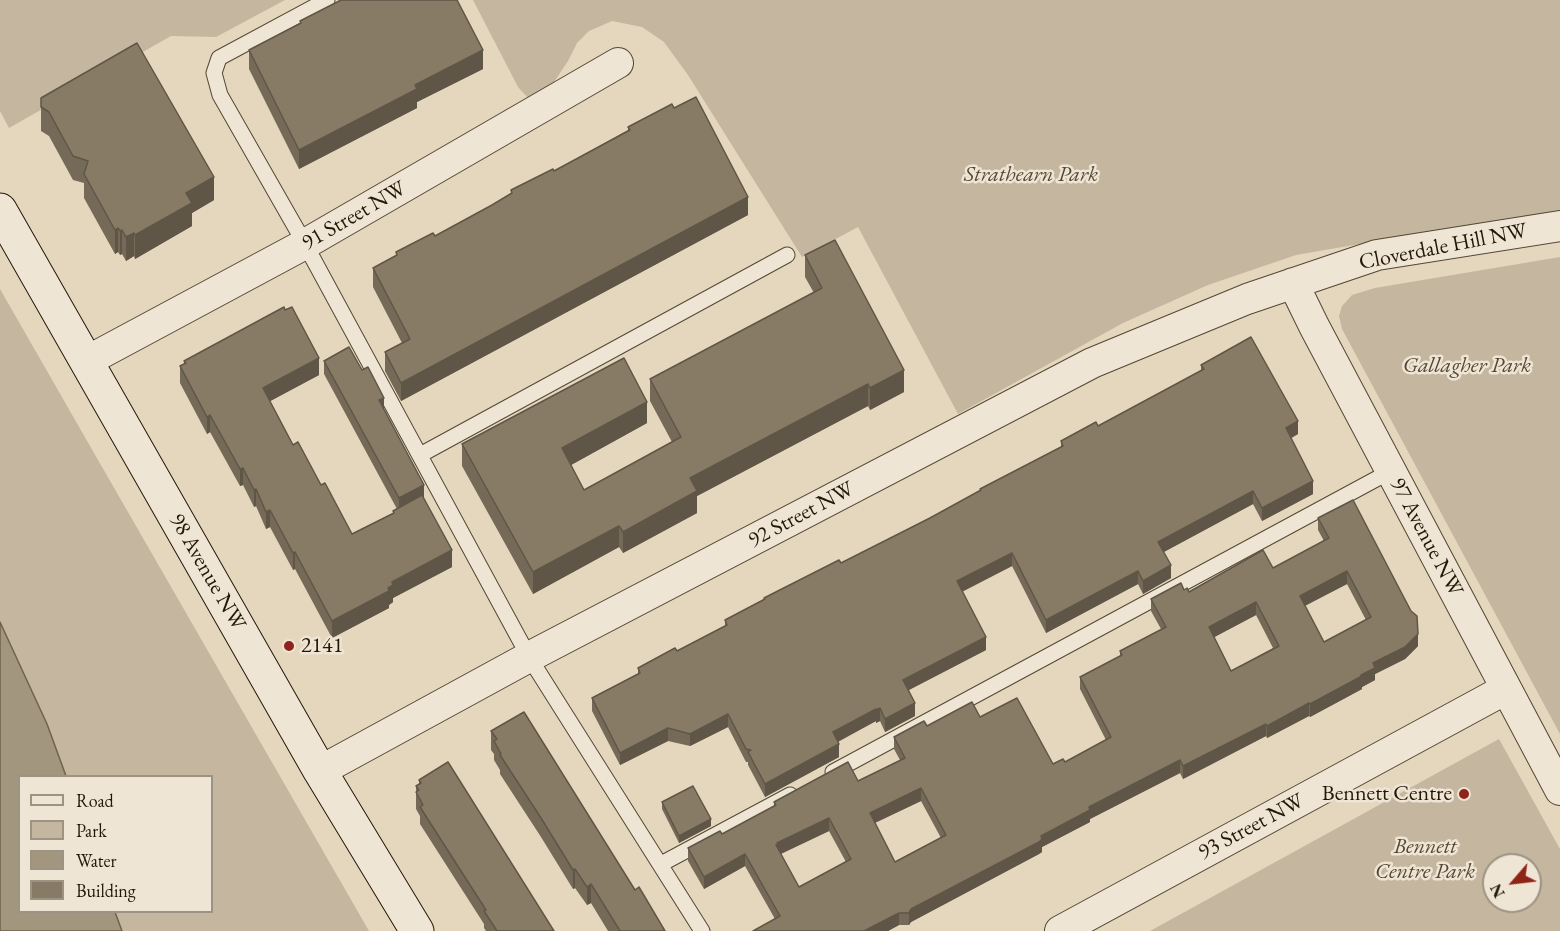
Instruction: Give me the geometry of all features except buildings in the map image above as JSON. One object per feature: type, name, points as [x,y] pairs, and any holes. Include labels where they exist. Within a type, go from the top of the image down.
[{"type":"main road","name":"98 Avenue NW","points":[[0,210],[320,771],[417,931]]},
{"type":"street","name":"91 Street NW","points":[[87,362],[305,244],[618,63]]},
{"type":"street","name":"Cloverdale Hill NW","points":[[1293,283],[1377,255],[1560,226]]},
{"type":"street","name":"97 Avenue NW","points":[[1293,283],[1560,790]]},
{"type":"street","name":"92 Street NW","points":[[320,771],[529,657],[1092,363],[1247,299],[1293,283]]},
{"type":"street","name":"93 Street NW","points":[[1060,931],[1506,689]]},
{"type":"lane","points":[[327,0],[219,58],[214,73],[220,95],[305,244],[529,657],[702,931]]},
{"type":"lane","points":[[420,455],[787,255]]},
{"type":"lane","points":[[819,779],[1391,471]]},
{"type":"lane","points":[[661,864],[798,790]]},
{"type":"green space","points":[[0,0],[285,0],[216,37],[171,36],[9,128],[0,111]]},
{"type":"green space","name":"Strathearn Park","points":[[473,0],[1560,0],[1560,211],[1296,255],[1208,285],[1123,323],[958,414],[858,227],[802,257],[688,75],[664,42],[642,27],[612,21],[589,31],[577,43],[554,82],[529,99],[518,87]]},
{"type":"green space","name":"Gallagher Park","points":[[1560,257],[1560,734],[1342,329],[1339,316],[1342,306],[1352,295],[1375,288]]},
{"type":"green space","points":[[0,289],[369,931],[122,931],[115,913],[213,913],[213,775],[66,775],[47,724],[0,622]]},
{"type":"green space","name":"Bennett Centre","points":[[1499,739],[1560,849],[1560,931],[1150,931]]},
{"type":"water","points":[[0,622],[47,724],[66,775],[18,775],[18,913],[115,913],[122,931],[0,931]]},
{"type":"place","name":"2141","points":[[289,646]]},
{"type":"place","name":"Bennett Centre","points":[[1464,794]]},
{"type":"park label","name":"Bennett Centre Park","points":[[1425,860]]}]
